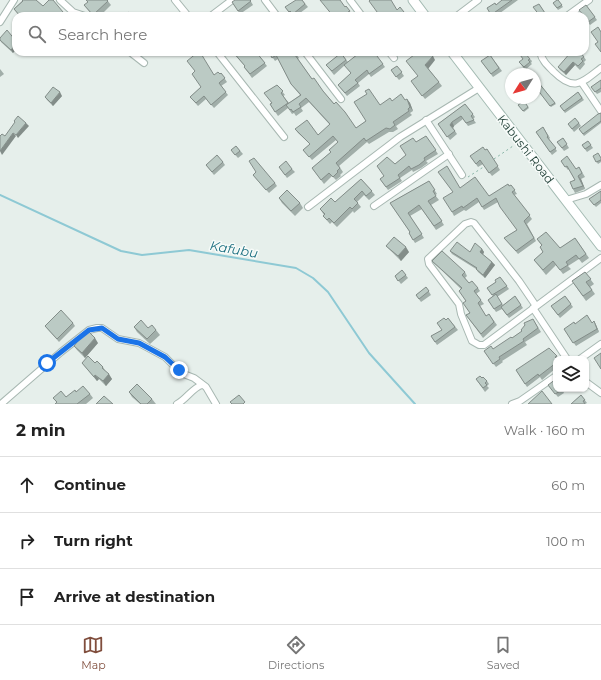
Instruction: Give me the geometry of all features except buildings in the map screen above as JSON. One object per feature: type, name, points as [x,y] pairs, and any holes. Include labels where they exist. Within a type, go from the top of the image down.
[{"type":"main road","points":[[413,0],[422,12]]},
{"type":"main road","name":"Kabushi Road","points":[[455,56],[601,246]]},
{"type":"street","points":[[0,22],[14,0]]},
{"type":"street","points":[[60,0],[73,12]]},
{"type":"street","points":[[175,0],[185,12]]},
{"type":"street","points":[[217,12],[232,0]]},
{"type":"street","points":[[265,0],[274,12]]},
{"type":"street","points":[[350,0],[359,12]]},
{"type":"street","points":[[462,12],[478,0]]},
{"type":"street","points":[[572,12],[589,0]]},
{"type":"street","points":[[135,56],[144,63]]},
{"type":"street","points":[[221,56],[284,137]]},
{"type":"street","points":[[308,56],[341,99]]},
{"type":"street","points":[[542,56],[547,65],[564,82],[572,84],[582,83],[601,68]]},
{"type":"street","points":[[582,83],[601,111]]},
{"type":"street","points":[[308,207],[400,137],[426,120],[455,105],[479,88]]},
{"type":"street","points":[[426,120],[462,175]]},
{"type":"street","points":[[374,206],[448,154]]},
{"type":"street","points":[[566,200],[596,190],[601,185]]},
{"type":"street","points":[[565,356],[534,307],[515,275],[474,223],[471,222],[465,224],[428,259],[429,264],[459,304],[461,314],[472,341],[479,345],[484,345],[490,342],[534,307],[601,258]]},
{"type":"street","points":[[1,404],[60,352],[89,330],[97,328],[102,328],[118,339],[135,342],[146,348],[152,349],[165,357],[181,373],[194,378],[206,387],[216,404]]},
{"type":"street","points":[[584,356],[601,344]]},
{"type":"street","points":[[512,404],[520,402],[553,378]]},
{"type":"street","points":[[589,384],[601,393]]},
{"type":"street","points":[[177,404],[184,400],[195,388],[202,385]]},
{"type":"path","points":[[491,162],[519,141]]},
{"type":"path","points":[[462,175],[468,177],[474,175],[485,166]]},
{"type":"waterway","name":"Kafubu","points":[[0,195],[121,251],[142,255],[189,250],[296,268],[313,278],[328,292],[369,353],[415,404]]},
{"type":"route","points":[[47,363],[60,352],[80,339],[89,330],[102,328],[118,339],[139,343],[143,347],[152,349],[165,357],[179,370]]}]
